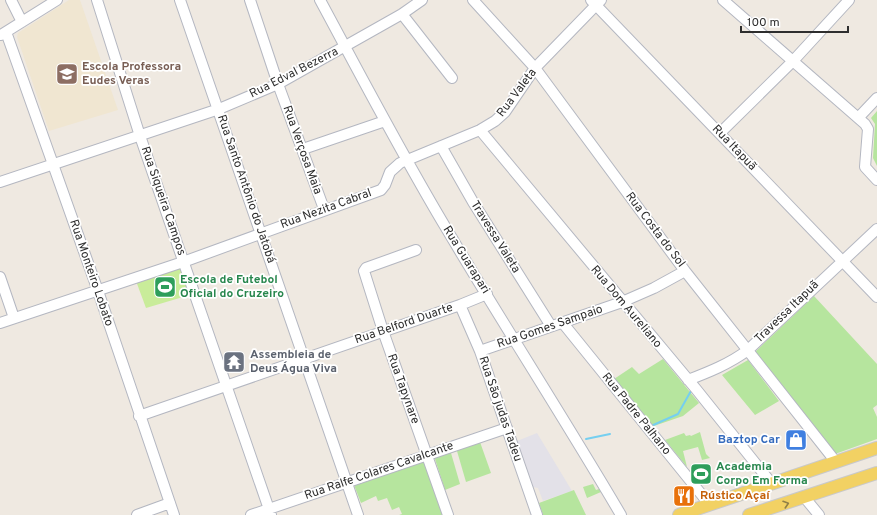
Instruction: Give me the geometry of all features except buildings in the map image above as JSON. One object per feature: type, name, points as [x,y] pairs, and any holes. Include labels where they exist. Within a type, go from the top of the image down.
[{"type":"main road","points":[[680,515],[877,448]]},
{"type":"main road","points":[[749,515],[771,512],[805,498],[877,473]]},
{"type":"street","points":[[11,0],[22,22]]},
{"type":"street","points":[[3,34],[57,0]]},
{"type":"street","name":"Rua Siqueira Campos","points":[[97,0],[140,136],[270,512]]},
{"type":"street","name":"Rua Santo Antônio do Jatobá","points":[[180,0],[219,109],[358,515]]},
{"type":"street","name":"Rua Verçosa Maia","points":[[250,0],[278,84],[303,148],[324,209]]},
{"type":"street","name":"Rua Guarapari","points":[[320,0],[406,160],[446,229],[569,426],[621,515]]},
{"type":"street","name":"Rua Costa do Sol","points":[[473,0],[535,68],[685,270],[836,462]]},
{"type":"street","points":[[723,0],[734,4],[793,61],[859,117],[868,129],[865,167],[877,180]]},
{"type":"street","points":[[720,134],[793,61],[849,0]]},
{"type":"street","name":"Rua Edval Bezerra","points":[[0,182],[219,109],[278,84],[402,14],[418,1]]},
{"type":"street","name":"Rua Valeta","points":[[381,190],[385,185],[390,172],[406,160],[480,130],[496,121],[505,112],[535,68],[596,2]]},
{"type":"street","name":"Rua Itapuã","points":[[596,2],[720,134],[877,297]]},
{"type":"street","points":[[402,14],[452,78]]},
{"type":"street","name":"Rua Monteiro Lobato","points":[[3,34],[98,291],[174,515]]},
{"type":"street","points":[[859,117],[877,98]]},
{"type":"street","points":[[303,148],[385,121]]},
{"type":"street","name":"Rua Dom Aureliano","points":[[480,130],[688,380],[772,484]]},
{"type":"street","name":"Travessa Valeta","points":[[441,146],[473,202],[551,326]]},
{"type":"street","name":"Rua Nezita Cabral","points":[[0,323],[184,262],[324,209],[381,190]]},
{"type":"street","name":"Travessa Itapuã","points":[[688,380],[733,361],[748,350],[842,260],[877,229]]},
{"type":"street","name":"Rua Tapynare","points":[[416,250],[364,269],[383,331],[448,515]]},
{"type":"street","name":"Rua Gomes Sampaio","points":[[480,351],[622,302],[654,288],[685,270]]},
{"type":"street","points":[[0,277],[14,318]]},
{"type":"street","name":"Rua Belford Duarte","points":[[140,416],[303,358],[460,305],[487,294]]},
{"type":"street","name":"Rua São judas Tadeu","points":[[460,305],[480,351],[536,515]]},
{"type":"street","name":"Rua Padre Palhano","points":[[562,322],[710,505]]},
{"type":"street","name":"Rua Ralfe Colares Cavalcante","points":[[250,515],[270,512],[347,481],[427,456],[507,428]]},
{"type":"street","points":[[805,498],[819,515]]},
{"type":"street","points":[[137,515],[170,503]]},
{"type":"shaded area","name":"Escola Professora Eudes Veras","points":[[69,0],[80,0],[118,110],[49,131],[17,37],[18,33]]},
{"type":"shaded area","points":[[537,433],[572,491],[543,501],[538,488],[533,487],[517,441]]},
{"type":"green space","points":[[877,111],[877,166],[873,158],[875,124],[871,118]]},
{"type":"green space","name":"Escola de Futebol Oficial do Cruzeiro","points":[[182,265],[193,294],[146,308],[136,281]]},
{"type":"green space","points":[[814,296],[877,364],[877,405],[873,408],[877,417],[877,439],[835,454],[755,352]]},
{"type":"green space","points":[[663,359],[699,403],[683,416],[651,427],[651,423],[614,379],[632,367],[639,374]]},
{"type":"green space","points":[[748,360],[779,401],[755,415],[722,375]]},
{"type":"green space","points":[[700,432],[706,454],[710,458],[702,460],[698,447],[683,451],[687,467],[665,440],[684,433],[686,436],[691,436]]},
{"type":"green space","points":[[480,442],[491,473],[466,482],[457,451],[451,453],[460,484],[445,490],[434,456]]},
{"type":"green space","points":[[425,463],[428,466],[442,515],[399,515],[402,514],[399,507],[392,510],[387,498],[378,501],[376,496],[361,503],[354,485]]},
{"type":"green space","points":[[593,484],[596,490],[599,489],[601,492],[587,498],[583,487]]},
{"type":"green space","points":[[574,490],[586,515],[543,515],[539,503]]},
{"type":"waterway","points":[[651,426],[678,414],[692,389]]},
{"type":"waterway","points":[[586,439],[610,434]]},
{"type":"place","name":"Escola Professora Eudes Veras","points":[[67,74]]},
{"type":"place","name":"Escola de Futebol Oficial do Cruzeiro","points":[[165,287]]},
{"type":"place","name":"Assembleia de Deus Água Viva","points":[[234,362]]},
{"type":"place","name":"Baztop Car","points":[[796,440]]},
{"type":"place","name":"Academia Corpo Em Forma","points":[[701,474]]},
{"type":"place","name":"Rústico Açaí","points":[[684,496]]}]
